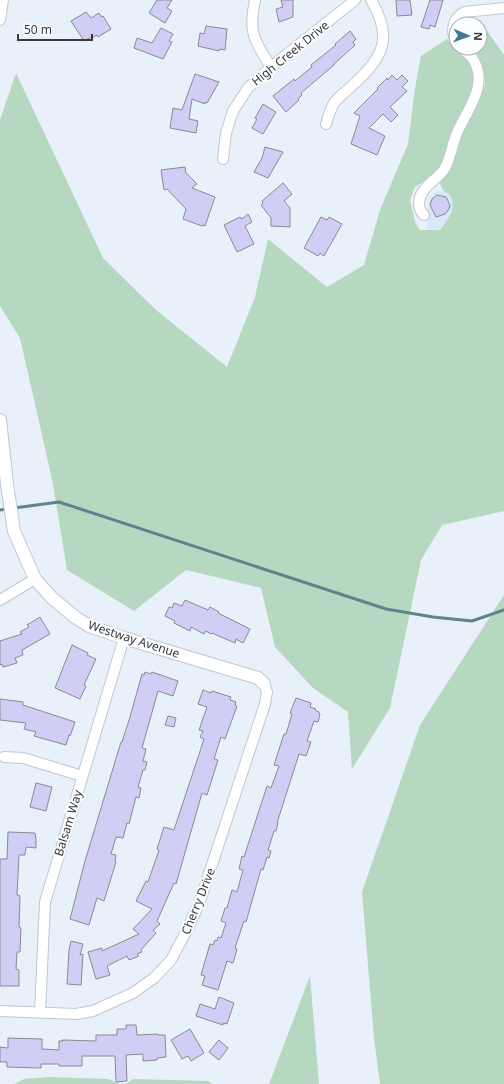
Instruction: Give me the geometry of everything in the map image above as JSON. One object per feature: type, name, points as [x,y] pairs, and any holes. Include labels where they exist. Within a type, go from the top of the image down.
[{"type":"street","points":[[0,20],[3,0]]},
{"type":"street","points":[[255,0],[252,16],[252,32],[257,46],[271,67]]},
{"type":"street","name":"High Creek Drive","points":[[223,159],[226,133],[233,112],[248,88],[271,67],[356,0]]},
{"type":"street","points":[[326,124],[335,102],[372,66],[378,57],[382,45],[383,34],[381,19],[371,0]]},
{"type":"street","points":[[459,16],[465,12],[504,8]]},
{"type":"street","points":[[424,215],[419,206],[420,197],[424,190],[439,177],[445,167],[456,136],[477,92],[479,76],[478,70],[469,56]]},
{"type":"street","name":"Westway Avenue","points":[[0,420],[14,531],[35,579],[52,598],[75,617],[89,626],[258,678],[264,684]]},
{"type":"street","points":[[0,600],[35,579]]},
{"type":"street","name":"Balsam Way","points":[[40,1012],[45,902],[124,638]]},
{"type":"street","name":"Cherry Drive","points":[[0,1011],[76,1014],[93,1011],[133,993],[154,978],[171,960],[188,930],[199,904],[266,704],[267,692],[264,684]]},
{"type":"street","points":[[4,757],[22,758],[82,776]]},
{"type":"shaded area","points":[[440,191],[448,193],[453,201],[453,205],[447,221],[440,230],[427,229],[429,197],[435,192]]},
{"type":"green space","points":[[488,32],[504,55],[504,511],[442,525],[421,560],[390,708],[352,769],[348,712],[313,688],[275,647],[261,588],[186,570],[134,611],[67,570],[52,479],[20,338],[0,306],[0,120],[16,73],[103,258],[156,310],[227,367],[255,297],[268,239],[327,287],[364,265],[380,210],[408,144],[415,88],[421,56],[447,39],[448,56],[464,56],[467,59],[475,74],[475,88],[446,157],[437,173],[415,187],[410,200],[415,222],[420,230],[440,230],[451,213],[453,204],[449,194],[443,190],[439,181],[474,104],[480,98],[485,85],[478,56],[488,56]]},
{"type":"green space","points":[[504,595],[504,1084],[380,1084],[374,1038],[362,892],[420,725]]},
{"type":"green space","points":[[310,976],[319,1084],[269,1084]]},
{"type":"green space","points":[[49,1077],[108,1079],[120,1084],[14,1084],[24,1079]]},
{"type":"green space","points":[[133,1079],[208,1081],[212,1084],[126,1084]]},
{"type":"building","points":[[157,0],[172,0],[167,8],[172,11],[165,23],[149,13]]},
{"type":"building","points":[[281,0],[293,0],[293,17],[279,22],[276,9],[283,7]]},
{"type":"building","points":[[396,0],[410,0],[412,15],[397,16]]},
{"type":"building","points":[[430,0],[443,0],[435,27],[430,25],[429,29],[421,27]]},
{"type":"building","points":[[86,12],[91,18],[99,13],[102,17],[103,16],[111,29],[98,37],[97,35],[84,41],[71,21]]},
{"type":"building","points":[[206,26],[227,29],[225,50],[220,49],[219,51],[198,46],[200,33],[204,34]]},
{"type":"building","points":[[161,28],[173,34],[169,41],[172,42],[163,59],[134,48],[137,38],[152,43]]},
{"type":"building","points":[[350,31],[356,39],[353,42],[355,45],[301,93],[302,95],[298,99],[299,100],[286,112],[273,96],[312,67],[311,65],[336,45],[335,44]]},
{"type":"building","points":[[195,74],[219,82],[207,103],[205,102],[205,104],[192,99],[189,119],[198,121],[196,133],[170,128],[173,108],[182,110]]},
{"type":"building","points":[[392,75],[397,80],[402,75],[408,81],[402,87],[407,91],[390,107],[398,115],[391,122],[383,114],[369,128],[385,136],[377,155],[351,144],[360,116],[354,113],[387,78],[388,80]]},
{"type":"building","points":[[263,104],[276,112],[263,134],[252,128],[257,119],[255,118]]},
{"type":"building","points":[[265,147],[283,152],[268,178],[254,172],[262,158]]},
{"type":"building","points":[[185,167],[186,173],[197,184],[192,188],[215,197],[205,226],[183,219],[186,209],[167,189],[164,190],[161,170]]},
{"type":"building","points":[[283,183],[292,194],[284,201],[290,208],[290,227],[271,226],[271,218],[261,205],[263,203],[262,201]]},
{"type":"building","points":[[437,195],[446,197],[450,205],[445,214],[436,217],[430,205],[432,199]]},
{"type":"building","points":[[248,214],[252,222],[245,226],[254,244],[237,252],[224,225],[240,217],[242,219]]},
{"type":"building","points":[[321,217],[327,220],[329,217],[342,224],[324,256],[320,253],[318,256],[304,248]]},
{"type":"building","points":[[185,600],[208,610],[210,607],[219,612],[218,613],[250,629],[243,643],[236,639],[235,643],[206,631],[204,634],[191,627],[190,631],[174,623],[175,621],[165,616],[169,607],[172,608],[174,603],[182,606]]},
{"type":"building","points":[[40,617],[50,634],[22,650],[23,655],[15,658],[17,663],[3,667],[2,664],[0,665],[0,641],[22,634],[20,632],[29,627],[27,625]]},
{"type":"building","points":[[72,645],[96,659],[84,685],[86,686],[80,699],[55,688]]},
{"type":"building","points":[[145,672],[151,674],[152,672],[178,681],[173,696],[158,691],[142,748],[146,749],[143,761],[147,762],[138,787],[141,788],[139,798],[136,797],[129,824],[127,823],[123,838],[116,837],[111,854],[116,855],[116,862],[104,901],[97,898],[89,925],[70,919],[85,861],[121,742],[130,717],[142,674],[144,675]]},
{"type":"building","points":[[203,690],[211,693],[212,691],[231,697],[230,700],[236,702],[235,705],[237,706],[225,739],[221,737],[214,759],[218,760],[207,795],[202,793],[176,884],[174,883],[157,921],[160,924],[153,930],[156,933],[141,950],[142,952],[137,954],[139,956],[129,960],[127,956],[107,966],[110,975],[96,979],[88,952],[102,948],[102,951],[139,934],[133,929],[152,909],[136,901],[146,881],[148,882],[159,850],[157,849],[164,827],[174,830],[204,739],[200,737],[203,731],[199,730],[207,707],[198,704]]},
{"type":"building","points":[[296,698],[311,703],[310,707],[316,709],[315,710],[320,714],[318,722],[314,721],[307,741],[311,742],[306,756],[299,754],[277,823],[276,831],[274,831],[268,850],[271,851],[269,858],[267,857],[263,870],[261,869],[246,922],[244,921],[235,948],[237,949],[233,963],[227,961],[218,990],[202,985],[205,976],[201,975],[210,944],[213,945],[215,940],[217,941],[218,937],[221,938],[226,923],[221,921],[225,908],[227,908],[232,890],[237,892],[243,870],[239,869],[242,856],[244,857],[267,786],[271,788],[279,766],[274,765],[284,734],[286,734],[292,714],[290,713]]},
{"type":"building","points":[[0,699],[23,702],[23,705],[75,722],[66,745],[34,736],[36,732],[24,729],[26,723],[0,720]]},
{"type":"building","points":[[168,716],[176,718],[174,727],[165,725]]},
{"type":"building","points":[[36,783],[52,787],[46,811],[30,807]]},
{"type":"building","points":[[8,832],[35,833],[36,840],[36,848],[26,847],[25,855],[19,855],[17,895],[20,896],[19,927],[21,928],[20,952],[17,952],[16,969],[19,970],[19,986],[0,986],[0,859],[7,859]]},
{"type":"building","points":[[71,941],[83,944],[80,955],[83,954],[81,985],[67,984]]},
{"type":"building","points":[[219,997],[234,1003],[227,1024],[223,1023],[223,1025],[196,1016],[200,1004],[215,1009]]},
{"type":"building","points":[[126,1025],[136,1025],[137,1035],[165,1035],[166,1057],[157,1058],[157,1060],[143,1061],[143,1054],[126,1055],[127,1081],[116,1082],[115,1056],[82,1056],[82,1066],[41,1064],[41,1068],[7,1067],[7,1062],[0,1062],[0,1047],[8,1048],[8,1038],[42,1039],[42,1049],[59,1050],[59,1041],[96,1041],[96,1035],[117,1035],[117,1029],[126,1029]]},
{"type":"building","points":[[190,1029],[204,1053],[191,1061],[188,1056],[182,1059],[171,1040]]},
{"type":"building","points":[[219,1040],[228,1048],[219,1060],[209,1052]]},
{"type":"waterway","points":[[14,508],[59,502],[386,609],[433,617],[472,621],[504,610]]},
{"type":"waterway","points":[[0,510],[8,509]]}]
